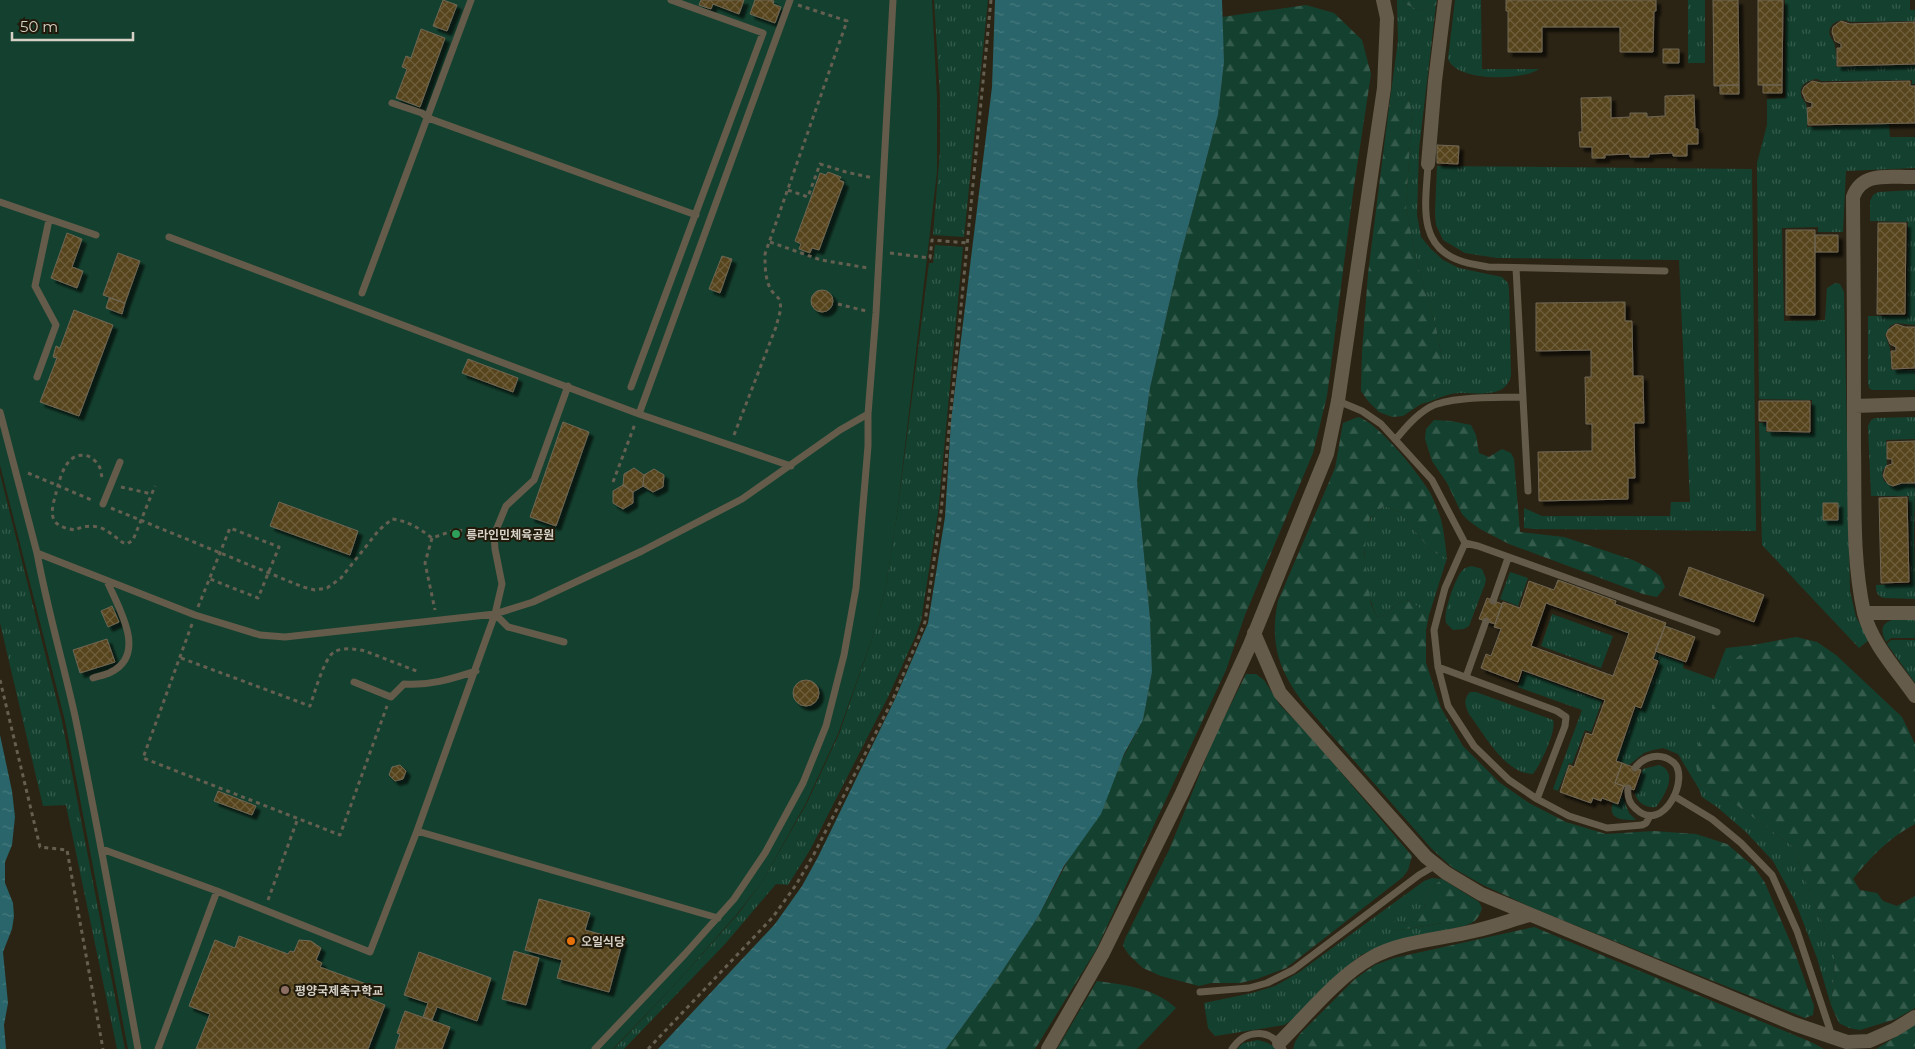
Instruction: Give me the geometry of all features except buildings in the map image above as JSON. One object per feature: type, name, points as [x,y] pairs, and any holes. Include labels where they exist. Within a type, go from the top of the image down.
[{"type":"street","points":[[1048,1049],[1103,953],[1169,820],[1254,633],[1327,454],[1338,401],[1384,88],[1386,18],[1383,0]]},
{"type":"street","points":[[1428,164],[1435,80],[1445,0]]},
{"type":"street","points":[[1915,177],[1872,178],[1863,181],[1856,188],[1854,197],[1854,406],[1857,563],[1864,614],[1879,646],[1915,696]]},
{"type":"street","points":[[1854,406],[1915,404]]},
{"type":"street","points":[[1864,614],[1915,613]]},
{"type":"street","points":[[1254,633],[1280,693],[1426,857],[1446,873],[1481,894],[1794,1024],[1847,1042],[1869,1041],[1894,1030],[1915,1017]]},
{"type":"street","points":[[1281,1046],[1338,983],[1373,957],[1390,950],[1475,931],[1529,915]]},
{"type":"lane","points":[[362,293],[471,0]]},
{"type":"lane","points":[[631,387],[763,33],[671,0]]},
{"type":"lane","points":[[595,1049],[734,899],[765,853],[803,783],[826,726],[844,655],[856,588],[868,446],[868,414],[879,270],[893,0]]},
{"type":"lane","points":[[639,414],[791,2]]},
{"type":"lane","points":[[392,103],[422,113],[428,118],[696,215]]},
{"type":"lane","points":[[1428,164],[1426,212],[1430,236],[1438,248],[1448,256],[1462,262],[1488,267],[1665,271]]},
{"type":"lane","points":[[0,202],[96,236]]},
{"type":"lane","points":[[37,377],[56,325],[35,286],[48,220]]},
{"type":"lane","points":[[169,237],[639,414],[791,466]]},
{"type":"lane","points":[[1516,268],[1528,491]]},
{"type":"lane","points":[[102,849],[217,891],[370,952],[417,831],[495,614],[502,584],[494,535],[506,506],[534,480],[568,386]]},
{"type":"lane","points":[[1396,438],[1415,417],[1432,406],[1455,400],[1523,396]]},
{"type":"lane","points":[[1338,401],[1362,411],[1381,424],[1396,438],[1432,480],[1465,543],[1717,632]]},
{"type":"lane","points":[[0,412],[37,553],[74,715],[102,849],[138,1049]]},
{"type":"lane","points":[[37,553],[195,615],[260,636],[285,637],[495,614],[533,602],[650,547],[742,499],[840,430],[868,414]]},
{"type":"lane","points":[[103,504],[120,462]]},
{"type":"lane","points":[[1465,543],[1445,588],[1434,630],[1438,667],[1448,706],[1474,746],[1509,780],[1537,799],[1568,816],[1607,828],[1642,825],[1646,823],[1650,816]]},
{"type":"lane","points":[[1493,601],[1508,558]]},
{"type":"lane","points":[[93,678],[113,672],[127,658],[130,646],[128,632],[107,581]]},
{"type":"lane","points":[[495,614],[508,627],[564,642]]},
{"type":"lane","points":[[1466,677],[1486,621]]},
{"type":"lane","points":[[1438,667],[1557,711],[1566,717],[1565,726],[1537,799]]},
{"type":"lane","points":[[354,682],[391,696],[404,684],[420,685],[442,682],[476,671]]},
{"type":"lane","points":[[1628,788],[1628,797],[1631,804],[1637,810],[1650,816],[1661,813],[1674,796],[1679,777],[1678,768],[1674,762],[1658,756],[1649,757],[1642,760],[1635,768]]},
{"type":"lane","points":[[1674,796],[1712,819],[1741,842],[1772,875],[1796,931],[1832,1037]]},
{"type":"lane","points":[[417,831],[718,918]]},
{"type":"lane","points":[[1200,992],[1249,988],[1267,983],[1293,970],[1418,875],[1436,865]]},
{"type":"lane","points":[[158,1049],[217,891]]},
{"type":"lane","points":[[1232,1049],[1243,1037],[1258,1033],[1266,1034],[1281,1046]]},
{"type":"path","points":[[648,1049],[768,923],[796,885],[814,854],[893,699],[920,638],[929,603],[941,512],[991,0]]},
{"type":"path","points":[[730,445],[776,327],[780,311],[779,300],[769,285],[765,266],[765,254],[847,21],[791,2]]},
{"type":"path","points":[[788,190],[808,197],[820,164],[853,174],[884,179]]},
{"type":"path","points":[[880,252],[930,258],[932,240],[967,243]]},
{"type":"path","points":[[770,242],[821,260],[879,270]]},
{"type":"path","points":[[838,304],[876,313]]},
{"type":"path","points":[[613,482],[639,414]]},
{"type":"path","points":[[15,470],[25,472],[303,587],[315,590],[327,588],[341,578],[379,530],[392,519],[402,520],[414,525],[432,538]]},
{"type":"path","points":[[210,579],[258,598],[279,547],[230,528],[195,615],[181,658],[143,758],[340,834],[391,696]]},
{"type":"path","points":[[432,538],[455,530],[479,530],[494,535]]},
{"type":"path","points":[[432,538],[425,563],[437,620]]},
{"type":"path","points":[[181,658],[310,706],[328,658],[336,651],[356,649],[365,651],[420,672],[420,685]]},
{"type":"path","points":[[0,680],[40,847],[68,850],[103,1049]]},
{"type":"path","points":[[264,910],[298,818]]},
{"type":"green space","name":"릉라인민체육공원","points":[[0,0],[932,0],[937,98],[937,172],[897,515],[886,585],[875,630],[838,734],[806,803],[762,882],[737,914],[679,980],[613,1049],[128,1049],[65,721],[0,465]]},
{"type":"green space","points":[[934,0],[988,0],[964,237],[933,235],[940,151],[940,97]]},
{"type":"green space","points":[[1397,0],[1403,0],[1405,4],[1422,11],[1436,5],[1419,149],[1417,215],[1421,237],[1443,260],[1459,268],[1502,277],[1508,283],[1509,290],[1511,376],[1507,384],[1494,392],[1451,394],[1421,404],[1436,393],[1442,358],[1436,327],[1417,263],[1406,207],[1412,112],[1408,95],[1397,100],[1389,107],[1398,41]]},
{"type":"green space","points":[[1403,0],[1437,0],[1436,5],[1422,11],[1405,4]]},
{"type":"green space","points":[[1455,0],[1481,0],[1482,69],[1539,69],[1519,76],[1490,77],[1463,72],[1454,67],[1448,59]]},
{"type":"green space","points":[[1688,0],[1705,0],[1705,63],[1688,63]]},
{"type":"green space","points":[[1785,0],[1910,0],[1910,10],[1915,10],[1915,21],[1850,22],[1843,20],[1832,25],[1829,32],[1835,45],[1836,67],[1915,65],[1915,84],[1912,84],[1912,80],[1821,81],[1817,79],[1804,84],[1801,94],[1807,108],[1807,127],[1889,124],[1890,137],[1915,137],[1915,168],[1846,171],[1843,232],[1818,232],[1818,227],[1782,228],[1784,321],[1825,320],[1827,288],[1835,283],[1840,284],[1844,292],[1850,591],[1856,617],[1869,640],[1859,648],[1762,545],[1759,423],[1766,423],[1766,432],[1812,433],[1812,400],[1759,399],[1757,163],[1767,125],[1767,99],[1785,98]]},
{"type":"green space","points":[[1306,5],[1334,13],[1362,40],[1371,74],[1353,193],[1327,396],[1313,453],[1245,615],[1226,670],[1096,950],[1035,1049],[946,1049],[999,976],[1038,917],[1143,720],[1152,672],[1150,618],[1137,481],[1150,388],[1178,265],[1218,115],[1224,62],[1222,17]]},
{"type":"green space","points":[[1408,95],[1412,112],[1406,207],[1417,263],[1436,327],[1442,358],[1443,382],[1436,393],[1421,404],[1403,416],[1392,417],[1379,412],[1361,391],[1362,352],[1368,274],[1389,107],[1397,100]]},
{"type":"green space","points":[[1437,166],[1752,169],[1756,531],[1524,528],[1524,508],[1542,516],[1670,516],[1671,502],[1690,502],[1679,260],[1497,258],[1465,253],[1443,240],[1436,225]]},
{"type":"green space","points":[[1915,190],[1915,325],[1896,323],[1890,326],[1885,335],[1890,348],[1891,370],[1915,370],[1915,390],[1872,390],[1869,388],[1868,383],[1868,316],[1907,316],[1908,222],[1870,221],[1870,201],[1873,195],[1878,192]]},
{"type":"green space","points":[[935,245],[963,247],[938,513],[921,621],[916,635],[888,697],[810,850],[788,885],[776,884],[725,944],[624,1049],[614,1049],[738,914],[762,882],[807,803],[839,734],[875,630],[886,585],[897,515],[929,263],[933,263]]},
{"type":"green space","points":[[1358,417],[1375,428],[1405,459],[1429,491],[1440,516],[1447,558],[1431,551],[1400,512],[1384,506],[1370,518],[1364,553],[1371,604],[1377,617],[1386,615],[1398,603],[1409,600],[1429,615],[1426,630],[1426,663],[1441,708],[1463,746],[1499,782],[1529,803],[1566,822],[1606,834],[1654,831],[1696,834],[1727,844],[1754,867],[1765,883],[1795,953],[1814,1006],[1813,1015],[1805,1018],[1535,909],[1483,885],[1453,868],[1432,849],[1305,705],[1289,680],[1278,656],[1275,630],[1278,601],[1335,468],[1343,423]]},
{"type":"green space","points":[[1915,417],[1915,439],[1886,440],[1887,465],[1882,475],[1884,481],[1893,487],[1902,484],[1915,484],[1915,599],[1884,598],[1877,593],[1876,585],[1911,584],[1909,496],[1871,496],[1868,426],[1871,420],[1875,418]]},
{"type":"green space","points":[[1434,420],[1471,425],[1476,435],[1479,453],[1489,457],[1502,449],[1511,453],[1514,459],[1520,532],[1564,537],[1633,560],[1660,576],[1665,587],[1657,597],[1643,594],[1509,544],[1480,529],[1462,514],[1447,483],[1432,461],[1425,439],[1426,429]]},
{"type":"green space","points":[[0,474],[62,721],[125,1049],[117,1049],[66,805],[43,806],[0,623]]},
{"type":"green space","points":[[1384,506],[1400,512],[1431,551],[1447,558],[1429,615],[1409,600],[1398,603],[1386,615],[1377,617],[1366,582],[1364,556],[1370,520]]},
{"type":"green space","points":[[1472,566],[1482,569],[1486,579],[1485,584],[1469,626],[1464,629],[1453,630],[1446,623],[1446,612],[1450,596],[1461,572]]},
{"type":"green space","points":[[1510,572],[1528,578],[1518,606],[1500,599]]},
{"type":"green space","points":[[1552,614],[1613,636],[1601,668],[1541,646]]},
{"type":"green space","points":[[1892,620],[1915,620],[1915,638],[1891,638],[1886,642],[1883,629],[1885,624]]},
{"type":"green space","points":[[1796,637],[1817,642],[1836,655],[1902,717],[1915,744],[1915,824],[1881,848],[1853,879],[1860,890],[1877,893],[1883,901],[1897,906],[1915,896],[1915,1008],[1896,1019],[1860,1030],[1849,1028],[1839,1023],[1831,1005],[1835,954],[1801,869],[1795,848],[1731,801],[1700,784],[1694,756],[1719,689],[1735,659],[1753,645]]},
{"type":"green space","points":[[1891,640],[1915,640],[1915,683],[1887,644]]},
{"type":"green space","points":[[1753,645],[1735,659],[1700,784],[1731,801],[1795,848],[1801,869],[1835,954],[1831,1005],[1817,958],[1795,901],[1773,861],[1746,832],[1717,807],[1702,797],[1678,754],[1663,748],[1644,753],[1629,765],[1617,760],[1636,708],[1641,710],[1660,661],[1654,658],[1656,653],[1684,663],[1683,668],[1714,679],[1726,648]]},
{"type":"green space","points":[[1524,672],[1602,701],[1591,732],[1585,730],[1572,764],[1569,763],[1558,791],[1553,789],[1582,710],[1518,687]]},
{"type":"green space","points":[[1246,674],[1256,674],[1264,680],[1280,705],[1310,736],[1412,856],[1408,870],[1403,877],[1286,968],[1240,983],[1211,983],[1199,986],[1161,976],[1143,968],[1129,955],[1123,946],[1169,850],[1215,736]]},
{"type":"green space","points":[[1470,692],[1476,692],[1553,720],[1553,732],[1540,763],[1533,774],[1513,767],[1488,742],[1466,708],[1465,703]]},
{"type":"green space","points":[[1659,765],[1665,768],[1668,773],[1668,784],[1656,807],[1649,807],[1640,802],[1635,794],[1643,769]]},
{"type":"green space","points":[[1622,796],[1629,813],[1636,820],[1617,818],[1612,813],[1613,803],[1619,805]]},
{"type":"green space","points":[[1432,878],[1442,879],[1428,891],[1424,907],[1416,922],[1406,924],[1394,921],[1394,931],[1443,923],[1450,924],[1455,928],[1389,943],[1361,955],[1292,1020],[1284,1025],[1215,1036],[1208,1028],[1204,1003],[1275,986],[1298,973],[1424,881]]},
{"type":"green space","points":[[1442,879],[1479,902],[1482,908],[1478,917],[1469,924],[1455,928],[1450,924],[1442,923],[1394,931],[1388,924],[1394,921],[1406,924],[1416,921],[1424,907],[1428,891]]},
{"type":"green space","points":[[1534,927],[1824,1049],[1293,1049],[1300,1034],[1355,979],[1375,965],[1394,958]]},
{"type":"green space","points":[[1097,981],[1139,988],[1159,996],[1176,1008],[1137,1049],[1057,1049]]},
{"type":"green space","points":[[1915,1025],[1915,1049],[1876,1049]]},
{"type":"green space","points":[[1258,1040],[1268,1043],[1277,1049],[1237,1049],[1243,1043]]},
{"type":"water","points":[[995,0],[1222,0],[1224,62],[1218,115],[1178,265],[1150,388],[1137,481],[1150,618],[1152,672],[1143,720],[1124,754],[1101,814],[1064,866],[1038,917],[999,976],[946,1049],[658,1049],[775,924],[802,886],[895,699],[928,623],[945,517],[951,421],[992,87]]},
{"type":"water","points":[[0,735],[12,791],[15,817],[12,845],[5,862],[5,883],[13,903],[14,916],[12,929],[3,952],[8,1003],[4,1025],[6,1049],[0,1049]]},
{"type":"place","name":"릉라인민체육공원","points":[[456,534]]},
{"type":"place","name":"오일식당","points":[[571,941]]},
{"type":"place","name":"평양국제축구학교","points":[[285,990]]}]
